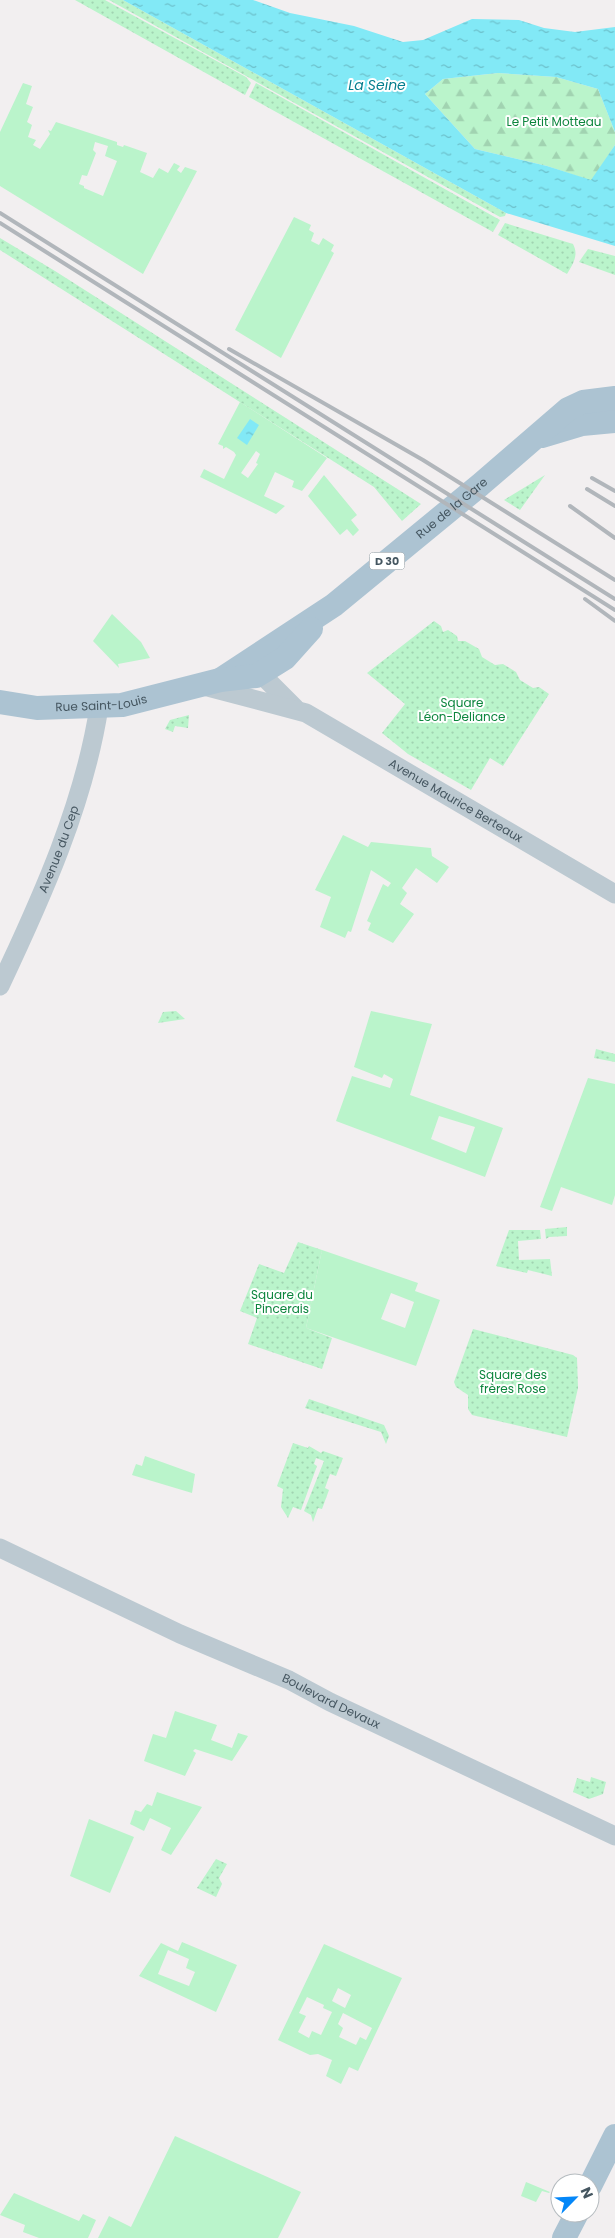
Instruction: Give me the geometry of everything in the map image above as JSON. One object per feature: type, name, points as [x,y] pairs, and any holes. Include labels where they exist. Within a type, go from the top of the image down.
[{"type":"main road","name":"Rue de la Gare","points":[[211,683],[250,677],[256,666],[285,658],[334,605],[538,437],[568,409],[583,402],[615,398]]},
{"type":"main road","name":"D 30","points":[[538,437],[582,424],[615,421]]},
{"type":"main road","name":"Rue Saint-Louis","points":[[0,702],[37,708],[122,705],[211,683]]},
{"type":"main road","points":[[596,2173],[615,2136]]},
{"type":"main road","points":[[564,2238],[571,2223]]},
{"type":"street","name":"Avenue Maurice Berteaux","points":[[256,666],[296,709]]},
{"type":"street","name":"Avenue Maurice Berteaux","points":[[211,683],[296,709],[374,752],[615,894]]},
{"type":"street","name":"Avenue du Cep","points":[[0,986],[47,884],[92,745],[99,707]]},
{"type":"street","name":"Boulevard Devaux","points":[[0,1548],[180,1634],[289,1680],[392,1731],[615,1836]]},
{"type":"green space","points":[[75,0],[105,0],[246,77],[251,83],[245,95]]},
{"type":"green space","points":[[109,0],[123,0],[506,213],[505,216],[500,217]]},
{"type":"green space","name":"Le Petit Motteau","points":[[498,73],[556,77],[598,89],[615,132],[615,145],[592,181],[547,166],[475,149],[425,94],[443,79]]},
{"type":"green space","points":[[23,83],[32,86],[26,104],[33,107],[27,122],[32,125],[28,137],[36,140],[33,145],[40,149],[50,134],[48,130],[51,131],[56,122],[117,142],[117,145],[123,147],[124,145],[147,153],[140,172],[153,178],[159,168],[168,173],[174,163],[180,166],[177,170],[181,173],[185,167],[197,171],[143,274],[0,186],[0,132]],"holes":[[[95,142],[108,146],[105,156],[117,161],[103,196],[79,184],[82,175],[87,176],[96,153],[93,150]]]},
{"type":"green space","points":[[256,83],[500,220],[493,232],[249,97]]},
{"type":"green space","points":[[294,217],[311,225],[309,230],[314,233],[311,241],[319,245],[323,238],[334,245],[331,251],[334,253],[281,358],[235,330]]},
{"type":"green space","points":[[505,223],[573,244],[575,256],[567,274],[498,235]]},
{"type":"green space","points":[[0,238],[421,504],[402,521],[374,487],[0,250]]},
{"type":"green space","points":[[588,249],[615,256],[615,275],[579,262]]},
{"type":"green space","points":[[240,402],[327,458],[302,491],[292,487],[294,481],[275,472],[264,496],[285,506],[276,514],[200,477],[204,469],[224,479],[236,455],[226,447],[223,449],[223,446],[218,444]],"holes":[[[256,451],[260,454],[256,463],[258,464],[248,478],[241,473]]]},
{"type":"green space","points":[[324,475],[357,515],[351,520],[359,530],[353,536],[347,529],[340,535],[308,496]]},
{"type":"green space","points":[[545,475],[520,510],[504,500]]},
{"type":"green space","points":[[112,614],[141,642],[150,658],[118,664],[119,668],[93,641]]},
{"type":"green space","name":"Square Léon-Deliance","points":[[434,621],[441,626],[443,632],[448,630],[457,636],[458,641],[465,641],[479,649],[482,657],[495,665],[503,664],[516,672],[520,680],[533,688],[539,687],[549,694],[503,766],[490,758],[471,790],[408,754],[382,733],[405,704],[367,673]]},
{"type":"green space","points":[[189,715],[188,728],[175,726],[173,732],[165,729],[170,720]]},
{"type":"green space","points":[[343,835],[368,847],[371,842],[431,848],[432,856],[449,867],[437,883],[416,868],[402,888],[407,893],[400,904],[414,914],[393,943],[368,930],[371,923],[367,921],[383,884],[388,887],[391,883],[371,870],[351,932],[348,931],[345,938],[320,927],[331,897],[315,890]]},
{"type":"green space","points":[[176,1011],[185,1019],[158,1023],[163,1012]]},
{"type":"green space","points":[[371,1011],[432,1024],[410,1095],[503,1128],[485,1177],[336,1121],[352,1076],[390,1088],[393,1079],[384,1074],[382,1078],[354,1067]],"holes":[[[439,1116],[475,1127],[466,1153],[431,1139]]]},
{"type":"green space","points":[[596,1049],[615,1054],[615,1062],[594,1058]]},
{"type":"green space","points":[[588,1078],[615,1084],[615,1195],[612,1205],[561,1187],[552,1211],[540,1207]]},
{"type":"green space","points":[[567,1227],[567,1236],[549,1237],[546,1239],[545,1229]]},
{"type":"green space","points":[[509,1230],[540,1230],[541,1239],[518,1241],[519,1260],[550,1259],[552,1276],[528,1270],[527,1273],[496,1266]]},
{"type":"green space","name":"Square du Pincerais","points":[[298,1242],[322,1250],[306,1328],[332,1338],[322,1369],[248,1344],[257,1318],[240,1311],[259,1264],[284,1273]]},
{"type":"green space","points":[[322,1250],[418,1283],[415,1291],[440,1300],[416,1366],[306,1328]],"holes":[[[391,1293],[414,1302],[405,1328],[381,1319]]]},
{"type":"green space","name":"Square des frères Rose","points":[[473,1329],[573,1355],[577,1358],[578,1388],[567,1437],[472,1415],[468,1409],[468,1395],[456,1387],[454,1382]]},
{"type":"green space","points":[[309,1399],[384,1425],[389,1436],[386,1444],[381,1432],[305,1408]]},
{"type":"green space","points":[[293,1443],[308,1448],[309,1446],[321,1453],[323,1451],[343,1458],[336,1476],[330,1474],[325,1488],[329,1490],[322,1509],[318,1508],[313,1522],[311,1515],[304,1511],[324,1461],[316,1458],[314,1464],[317,1466],[301,1510],[293,1507],[288,1518],[281,1507],[283,1489],[277,1486]]},
{"type":"green space","points":[[145,1456],[195,1474],[192,1493],[132,1475],[136,1464],[142,1466]]},
{"type":"green space","points":[[175,1711],[217,1725],[211,1740],[232,1748],[238,1733],[248,1736],[232,1761],[195,1749],[193,1751],[196,1753],[185,1776],[144,1761],[153,1734],[166,1738]]},
{"type":"green space","points":[[591,1777],[606,1782],[603,1794],[589,1799],[573,1792],[577,1778],[590,1782]]},
{"type":"green space","points":[[157,1792],[202,1807],[171,1855],[161,1850],[171,1828],[150,1818],[144,1831],[130,1824],[135,1810],[141,1812],[147,1804],[152,1806]]},
{"type":"green space","points":[[89,1819],[134,1837],[110,1893],[70,1876]]},
{"type":"green space","points":[[216,1859],[227,1864],[219,1878],[222,1884],[216,1897],[197,1888]]},
{"type":"green space","points":[[182,1942],[237,1965],[216,2012],[139,1976],[161,1943],[178,1951]],"holes":[[[168,1950],[189,1959],[186,1968],[195,1972],[189,1986],[158,1974]]]},
{"type":"green space","points":[[324,1944],[402,1978],[358,2071],[349,2067],[341,2084],[326,2076],[332,2060],[318,2054],[310,2055],[278,2040]],"holes":[[[338,1988],[351,1995],[345,2008],[332,2001]],[[307,1997],[324,2005],[323,2008],[332,2012],[321,2035],[312,2031],[309,2038],[298,2032],[306,2016],[299,2013]],[[343,2013],[372,2028],[366,2040],[360,2037],[356,2045],[339,2037],[343,2028],[338,2024]]]},
{"type":"green space","points":[[175,2136],[301,2192],[278,2238],[98,2238],[109,2216],[131,2227]]},
{"type":"green space","points":[[526,2182],[550,2192],[542,2191],[536,2202],[521,2196]]},
{"type":"green space","points":[[14,2193],[79,2221],[83,2214],[96,2220],[88,2238],[39,2238],[23,2232],[25,2225],[0,2215]]},
{"type":"water","name":"La Seine","points":[[123,0],[253,0],[290,13],[354,26],[403,42],[423,40],[472,19],[519,20],[544,28],[575,32],[615,27],[615,132],[598,89],[556,77],[498,73],[443,79],[425,94],[475,149],[547,166],[591,180],[615,145],[615,246],[506,213]]},
{"type":"water","points":[[250,419],[259,425],[247,445],[237,438]]},
{"type":"railway","points":[[0,213],[615,599]]},
{"type":"railway","points":[[0,223],[615,610]]},
{"type":"railway","points":[[229,349],[423,460],[615,580]]},
{"type":"railway","points":[[592,478],[615,491]]},
{"type":"railway","points":[[587,489],[615,506]]},
{"type":"railway","points":[[570,506],[615,538]]},
{"type":"railway","points":[[585,599],[615,621]]}]
